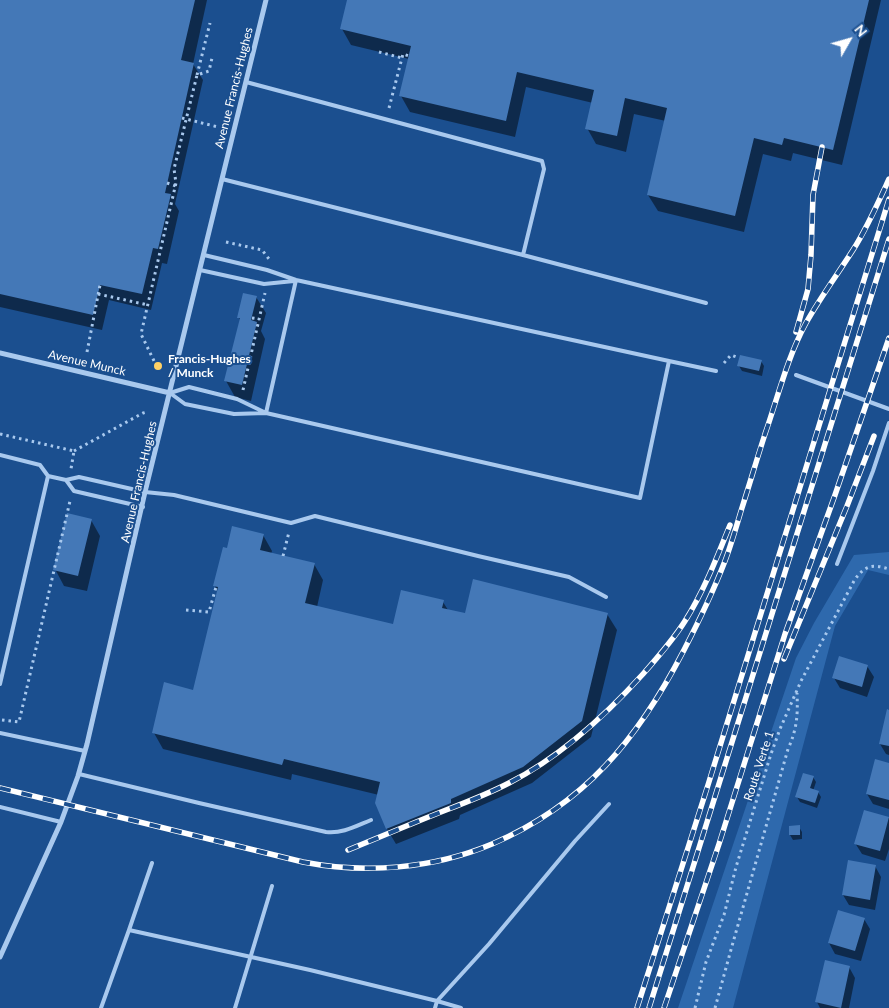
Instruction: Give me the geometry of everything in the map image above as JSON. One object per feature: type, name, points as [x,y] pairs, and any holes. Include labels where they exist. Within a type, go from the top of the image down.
[{"type":"street","name":"Avenue Francis-Hughes","points":[[0,957],[61,822],[79,774],[266,0]]},
{"type":"street","name":"Avenue Munck","points":[[0,353],[170,393]]},
{"type":"lane","points":[[246,82],[542,162],[544,169],[523,255]]},
{"type":"lane","points":[[222,179],[706,303]]},
{"type":"lane","points":[[204,255],[267,270],[296,280],[716,371]]},
{"type":"lane","points":[[200,270],[264,284],[296,280]]},
{"type":"lane","points":[[266,414],[296,280]]},
{"type":"lane","points":[[170,393],[185,404],[234,414],[266,414],[640,498],[669,361]]},
{"type":"lane","points":[[796,375],[889,409]]},
{"type":"lane","points":[[170,393],[189,387],[237,399],[266,414]]},
{"type":"lane","points":[[837,564],[889,424]]},
{"type":"lane","points":[[0,455],[40,465],[48,476],[66,480],[79,477],[146,492],[174,496],[291,523],[315,516],[569,577],[606,597]]},
{"type":"lane","points":[[0,684],[48,476]]},
{"type":"lane","points":[[66,480],[74,491],[143,508]]},
{"type":"lane","points":[[0,733],[85,751]]},
{"type":"lane","points":[[79,774],[326,832],[342,831],[370,820]]},
{"type":"lane","points":[[434,1008],[437,1000],[489,944],[574,841],[608,804]]},
{"type":"lane","points":[[0,807],[61,822]]},
{"type":"lane","points":[[101,1008],[152,863]]},
{"type":"lane","points":[[236,1008],[272,886]]},
{"type":"lane","points":[[129,930],[310,970],[437,1000],[461,1008]]},
{"type":"path","points":[[158,366],[141,334],[176,186],[174,169],[184,118],[210,23]]},
{"type":"path","points":[[379,52],[402,58]]},
{"type":"path","points":[[389,109],[403,54],[409,56]]},
{"type":"path","points":[[197,75],[209,70],[212,58]]},
{"type":"path","points":[[184,118],[218,127]]},
{"type":"path","points":[[167,183],[176,186]]},
{"type":"path","points":[[226,242],[262,250],[273,265]]},
{"type":"path","points":[[87,352],[91,314],[100,285]]},
{"type":"path","points":[[243,393],[265,292]]},
{"type":"path","points":[[98,294],[148,305]]},
{"type":"path","points":[[252,318],[259,319]]},
{"type":"path","points":[[716,371],[731,355],[739,358]]},
{"type":"path","points":[[0,434],[74,451],[147,412]]},
{"type":"path","points":[[70,470],[74,451]]},
{"type":"path","points":[[0,720],[19,722],[70,499]]},
{"type":"path","points":[[283,556],[288,535]]},
{"type":"path","name":"Route Verte 1","points":[[695,1008],[706,962],[724,915],[736,867],[768,762],[797,690],[860,572],[875,565],[889,569]]},
{"type":"path","points":[[186,610],[210,612],[216,587]]},
{"type":"path","points":[[715,1008],[788,750],[796,728],[797,690]]},
{"type":"shaded area","points":[[889,552],[889,575],[868,570],[835,626],[733,1008],[678,1008],[796,658],[854,555]]},
{"type":"building","points":[[0,0],[195,0],[181,60],[194,63],[165,193],[171,194],[158,249],[153,248],[142,294],[100,285],[93,315],[0,294]]},
{"type":"building","points":[[347,0],[869,0],[833,150],[784,138],[782,145],[754,138],[735,216],[647,195],[667,108],[625,98],[617,136],[585,129],[594,90],[517,72],[506,121],[399,96],[411,46],[340,29]]},
{"type":"building","points":[[243,293],[257,296],[251,320],[257,322],[242,385],[224,381],[240,318],[237,318]]},
{"type":"building","points":[[740,355],[762,360],[759,371],[737,366]]},
{"type":"building","points":[[67,513],[92,519],[78,576],[53,570]]},
{"type":"building","points":[[232,526],[264,534],[260,550],[315,563],[305,603],[393,624],[401,590],[444,600],[442,608],[465,613],[473,579],[608,613],[582,721],[523,767],[451,799],[451,803],[386,829],[375,803],[380,782],[284,759],[282,765],[152,733],[164,682],[193,690],[218,587],[213,586],[223,547],[227,548]]},
{"type":"building","points":[[839,656],[868,665],[862,687],[832,678]]},
{"type":"building","points":[[887,709],[889,710],[889,746],[879,744]]},
{"type":"building","points":[[875,759],[889,763],[889,800],[866,794]]},
{"type":"building","points":[[803,773],[814,776],[810,788],[819,791],[815,803],[795,797]]},
{"type":"building","points":[[864,810],[889,817],[880,851],[854,844]]},
{"type":"building","points":[[800,825],[800,835],[789,835],[789,826]]},
{"type":"building","points":[[848,860],[876,865],[870,900],[842,895]]},
{"type":"building","points":[[838,910],[865,918],[855,951],[828,943]]},
{"type":"building","points":[[825,960],[850,966],[841,1008],[815,1002]]},
{"type":"railway","points":[[796,332],[808,289],[813,195],[822,147]]},
{"type":"railway","points":[[765,434],[799,336],[858,242],[889,179]]},
{"type":"railway","points":[[637,1008],[889,199]]},
{"type":"railway","points":[[649,1008],[889,239]]},
{"type":"railway","points":[[664,1008],[719,844],[785,634],[889,338]]},
{"type":"railway","points":[[0,788],[303,862],[327,866],[374,868],[423,864],[446,859],[492,844],[525,828],[555,809],[581,789],[628,740],[648,712],[684,650],[716,584],[731,543],[767,428]]},
{"type":"railway","points":[[784,659],[874,436]]},
{"type":"railway","points":[[348,850],[501,787],[546,761],[597,721],[654,661],[685,621],[704,586],[730,525]]},
{"type":"place","name":"Francis-Hughes / Munck","points":[[158,366]]}]
